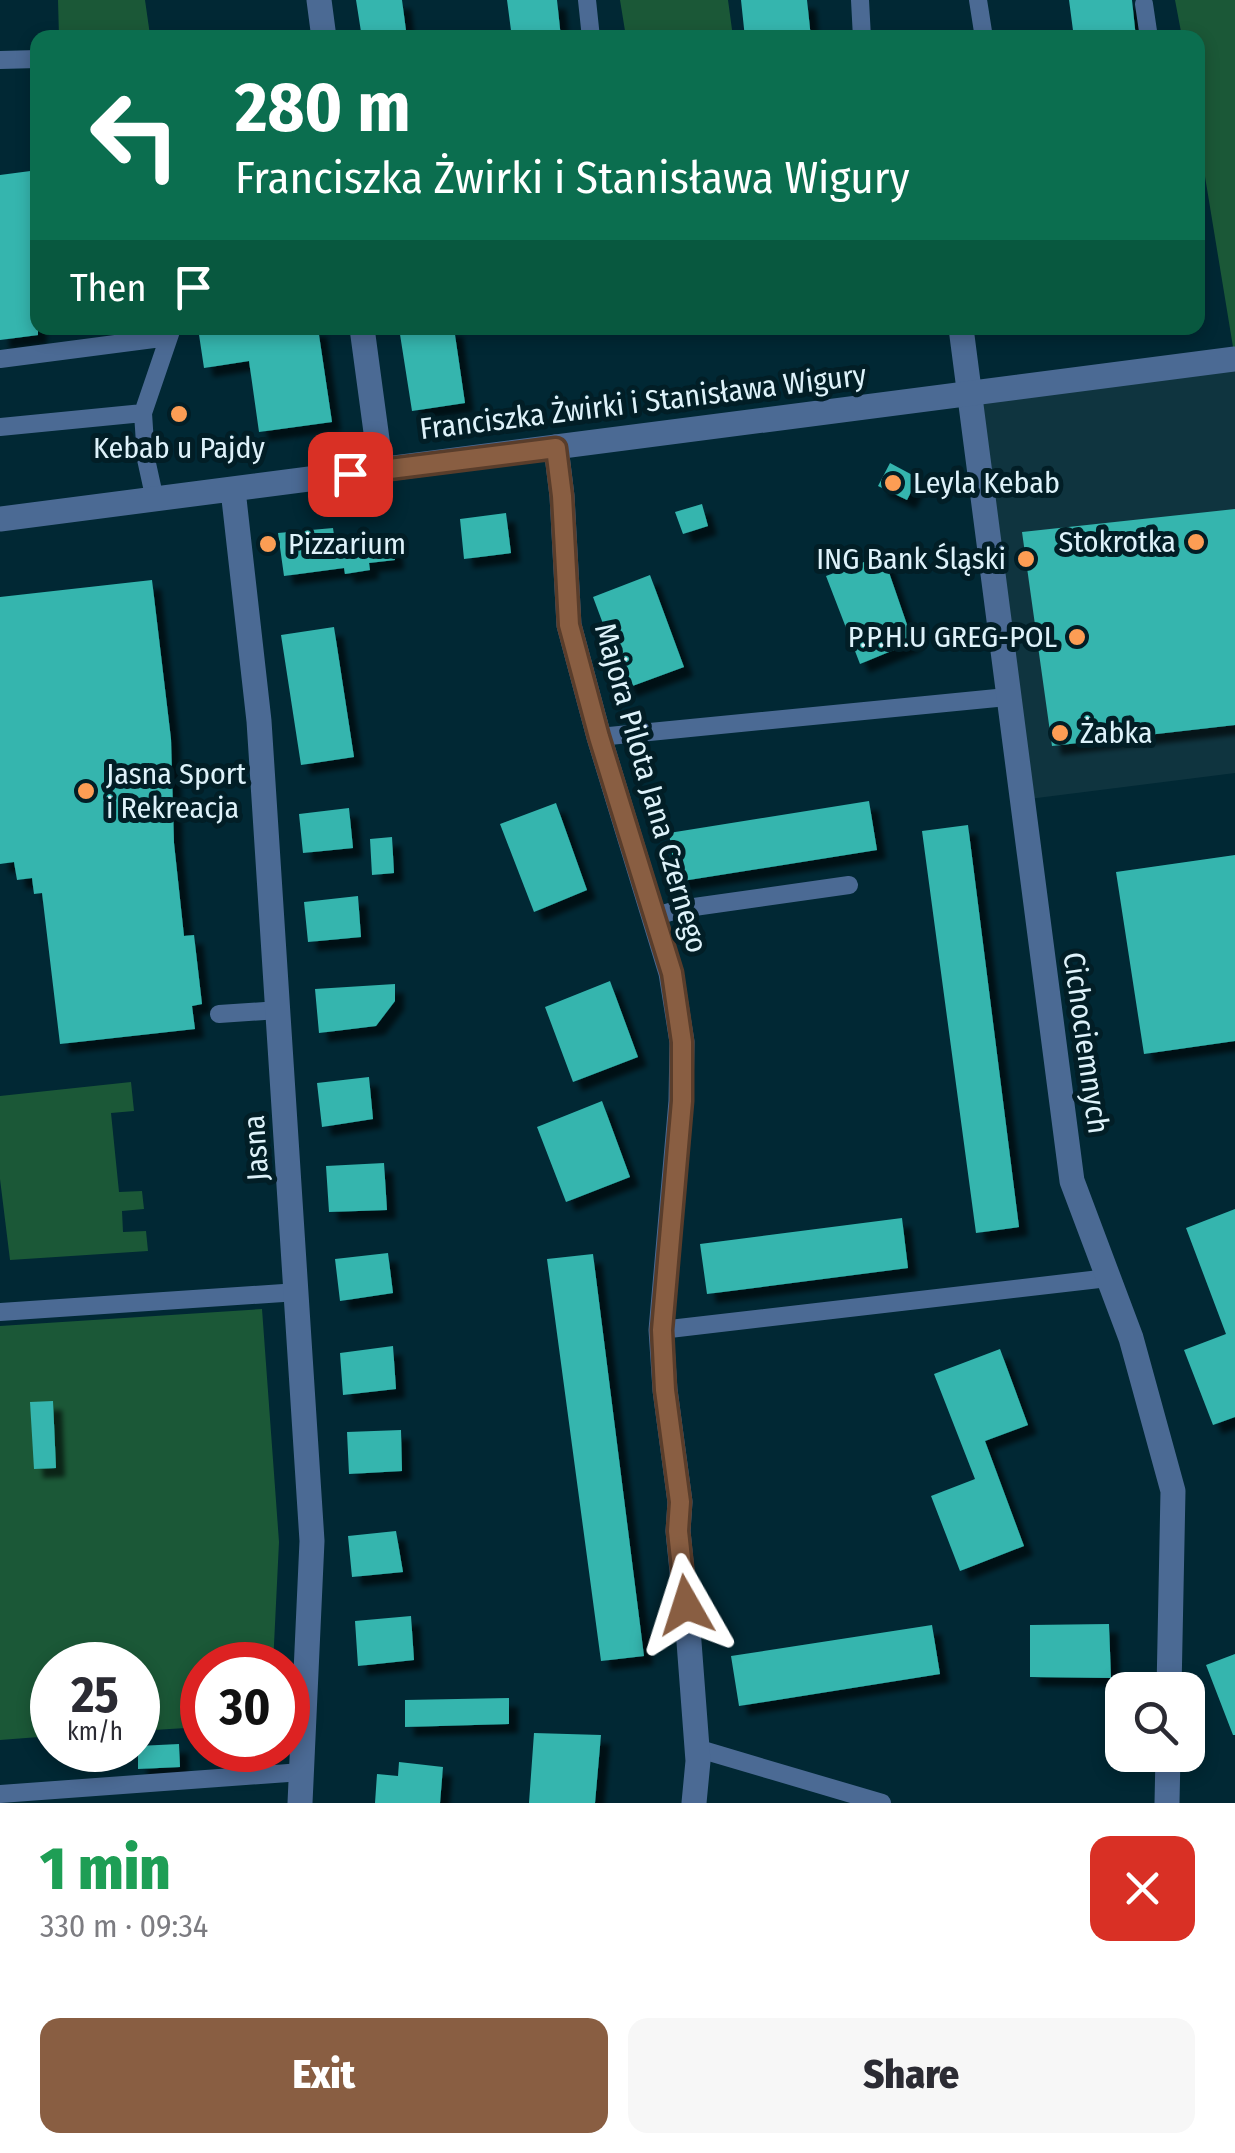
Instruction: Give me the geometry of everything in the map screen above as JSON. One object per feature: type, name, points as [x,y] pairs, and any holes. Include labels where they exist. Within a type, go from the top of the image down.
[{"type":"street","points":[[320,0],[323,30]]},
{"type":"street","points":[[363,335],[381,469]]},
{"type":"street","name":"Cichociemnych","points":[[961,335],[972,392],[1007,697],[1072,1181],[1131,1338],[1173,1491],[1169,1672]]},
{"type":"street","name":"Franciszka Żwirki i Stanisława Wigury","points":[[0,519],[1235,359]]},
{"type":"street","name":"Majora Pilota Jana Czernego","points":[[556,448],[569,625],[599,737],[672,973],[682,1042],[682,1101],[662,1330],[665,1390],[680,1502],[678,1531],[696,1748],[694,1803]]},
{"type":"street","name":"Jasna","points":[[233,490],[259,721],[298,1292],[312,1541],[308,1642]]},
{"type":"street","name":"Jasna","points":[[300,1803],[302,1772]]},
{"type":"street","points":[[1167,1803],[1168,1772]]},
{"type":"lane","points":[[586,0],[590,30]]},
{"type":"lane","points":[[860,0],[862,30]]},
{"type":"lane","points":[[978,0],[983,30]]},
{"type":"lane","points":[[1144,4],[1149,30]]},
{"type":"lane","points":[[0,60],[30,60]]},
{"type":"lane","points":[[0,359],[151,335]]},
{"type":"lane","points":[[155,500],[146,459],[143,413],[169,335]]},
{"type":"lane","points":[[0,427],[143,413]]},
{"type":"lane","points":[[599,737],[1007,697]]},
{"type":"lane","points":[[653,917],[695,907],[849,886]]},
{"type":"lane","points":[[220,1014],[279,1010]]},
{"type":"lane","points":[[662,1330],[1108,1278]]},
{"type":"lane","points":[[0,1312],[298,1292]]},
{"type":"lane","points":[[696,1748],[882,1803]]},
{"type":"lane","points":[[0,1794],[302,1772]]},
{"type":"shaded area","points":[[1235,359],[1235,773],[1021,800],[971,392]]},
{"type":"green space","points":[[58,0],[145,0],[149,30],[59,30]]},
{"type":"green space","points":[[620,0],[728,0],[732,30],[625,30]]},
{"type":"green space","points":[[1175,0],[1235,0],[1235,359],[1205,177],[1205,30],[1181,30]]},
{"type":"green space","points":[[131,1082],[134,1111],[111,1113],[119,1192],[142,1191],[144,1209],[122,1211],[123,1232],[146,1231],[148,1251],[10,1260],[0,1179],[0,1096]]},
{"type":"green space","points":[[262,1309],[279,1542],[274,1642],[180,1642],[180,1728],[160,1730],[160,1642],[30,1642],[30,1738],[0,1740],[0,1326]]},
{"type":"building","points":[[356,0],[402,0],[406,30],[361,30]]},
{"type":"building","points":[[507,0],[557,0],[560,30],[511,30]]},
{"type":"building","points":[[741,0],[807,0],[810,30],[744,30]]},
{"type":"building","points":[[1069,0],[1132,0],[1135,30],[1073,30]]},
{"type":"building","points":[[30,171],[30,335],[38,335],[0,340],[0,175]]},
{"type":"building","points":[[199,335],[319,335],[332,422],[259,432],[249,361],[204,368]]},
{"type":"building","points":[[400,335],[455,335],[465,403],[412,411]]},
{"type":"building","points":[[890,463],[918,478],[907,500],[878,486]]},
{"type":"building","points":[[702,504],[708,526],[683,534],[675,512]]},
{"type":"building","points":[[1235,509],[1235,725],[1052,746],[1022,532]]},
{"type":"building","points":[[506,513],[511,553],[464,559],[460,519]]},
{"type":"building","points":[[333,528],[335,542],[392,534],[395,560],[369,563],[370,570],[345,574],[344,568],[284,576],[278,533]]},
{"type":"building","points":[[883,555],[913,642],[860,664],[826,576]]},
{"type":"building","points":[[650,575],[684,667],[627,688],[593,597]]},
{"type":"building","name":"Jasna Sport i Rekreacja","points":[[152,580],[171,739],[174,843],[184,936],[194,935],[202,1004],[192,1006],[195,1029],[60,1044],[42,893],[34,894],[32,878],[17,880],[14,862],[0,864],[0,597]]},
{"type":"building","points":[[334,627],[354,757],[301,765],[281,635]]},
{"type":"building","points":[[869,801],[877,850],[676,882],[669,833]]},
{"type":"building","points":[[556,803],[587,890],[534,912],[500,824]]},
{"type":"building","points":[[349,808],[353,848],[303,853],[299,814]]},
{"type":"building","points":[[968,825],[1019,1227],[976,1233],[922,831]]},
{"type":"building","points":[[392,837],[394,873],[372,875],[370,839]]},
{"type":"building","points":[[1235,855],[1235,1041],[1144,1054],[1116,872]]},
{"type":"building","points":[[358,896],[361,937],[308,942],[304,902]]},
{"type":"building","points":[[610,981],[638,1057],[573,1082],[545,1007]]},
{"type":"building","points":[[395,984],[395,1001],[376,1026],[319,1033],[315,989]]},
{"type":"building","points":[[369,1077],[373,1119],[322,1127],[317,1083]]},
{"type":"building","points":[[602,1101],[630,1177],[566,1202],[537,1127]]},
{"type":"building","points":[[384,1163],[387,1210],[329,1212],[326,1166]]},
{"type":"building","points":[[1235,1209],[1235,1417],[1213,1425],[1184,1350],[1226,1334],[1186,1228]]},
{"type":"building","points":[[902,1218],[908,1268],[707,1294],[700,1244]]},
{"type":"building","points":[[388,1253],[393,1293],[340,1301],[335,1259]]},
{"type":"building","points":[[593,1254],[644,1656],[601,1661],[547,1259]]},
{"type":"building","points":[[393,1346],[396,1389],[343,1395],[340,1353]]},
{"type":"building","points":[[1000,1349],[1028,1425],[985,1441],[1024,1546],[960,1571],[931,1496],[975,1479],[934,1374]]},
{"type":"building","points":[[53,1401],[56,1468],[34,1469],[30,1402]]},
{"type":"building","points":[[401,1430],[402,1471],[349,1474],[347,1432]]},
{"type":"building","points":[[396,1531],[403,1572],[352,1577],[348,1536]]},
{"type":"building","points":[[411,1616],[414,1660],[358,1666],[355,1621]]},
{"type":"building","points":[[1109,1624],[1111,1672],[1105,1672],[1105,1678],[1030,1677],[1030,1625]]},
{"type":"building","points":[[932,1625],[940,1674],[739,1706],[731,1656]]},
{"type":"building","points":[[1235,1654],[1235,1735],[1233,1735],[1206,1665]]},
{"type":"building","points":[[509,1698],[509,1724],[405,1727],[405,1700]]},
{"type":"building","points":[[534,1733],[601,1735],[595,1803],[529,1803]]},
{"type":"building","points":[[179,1744],[180,1767],[160,1768],[160,1745]]},
{"type":"building","points":[[399,1762],[443,1767],[440,1803],[375,1803],[377,1774],[398,1776]]},
{"type":"place","name":"Kebab u Pajdy","points":[[179,414]]},
{"type":"place","name":"Leyla Kebab","points":[[893,483]]},
{"type":"place","name":"Stokrotka","points":[[1196,542]]},
{"type":"place","name":"Pizzarium","points":[[268,544]]},
{"type":"place","name":"ING Bank Śląski","points":[[1026,559]]},
{"type":"place","name":"P.P.H.U GREG-POL","points":[[1077,637]]},
{"type":"place","name":"Żabka","points":[[1060,733]]},
{"type":"place","name":"Jasna Sport i Rekreacja","points":[[86,791]]},
{"type":"route","points":[[350,474],[556,448],[569,625],[599,737],[672,973],[682,1042],[682,1101],[662,1330],[686,1605]]}]
